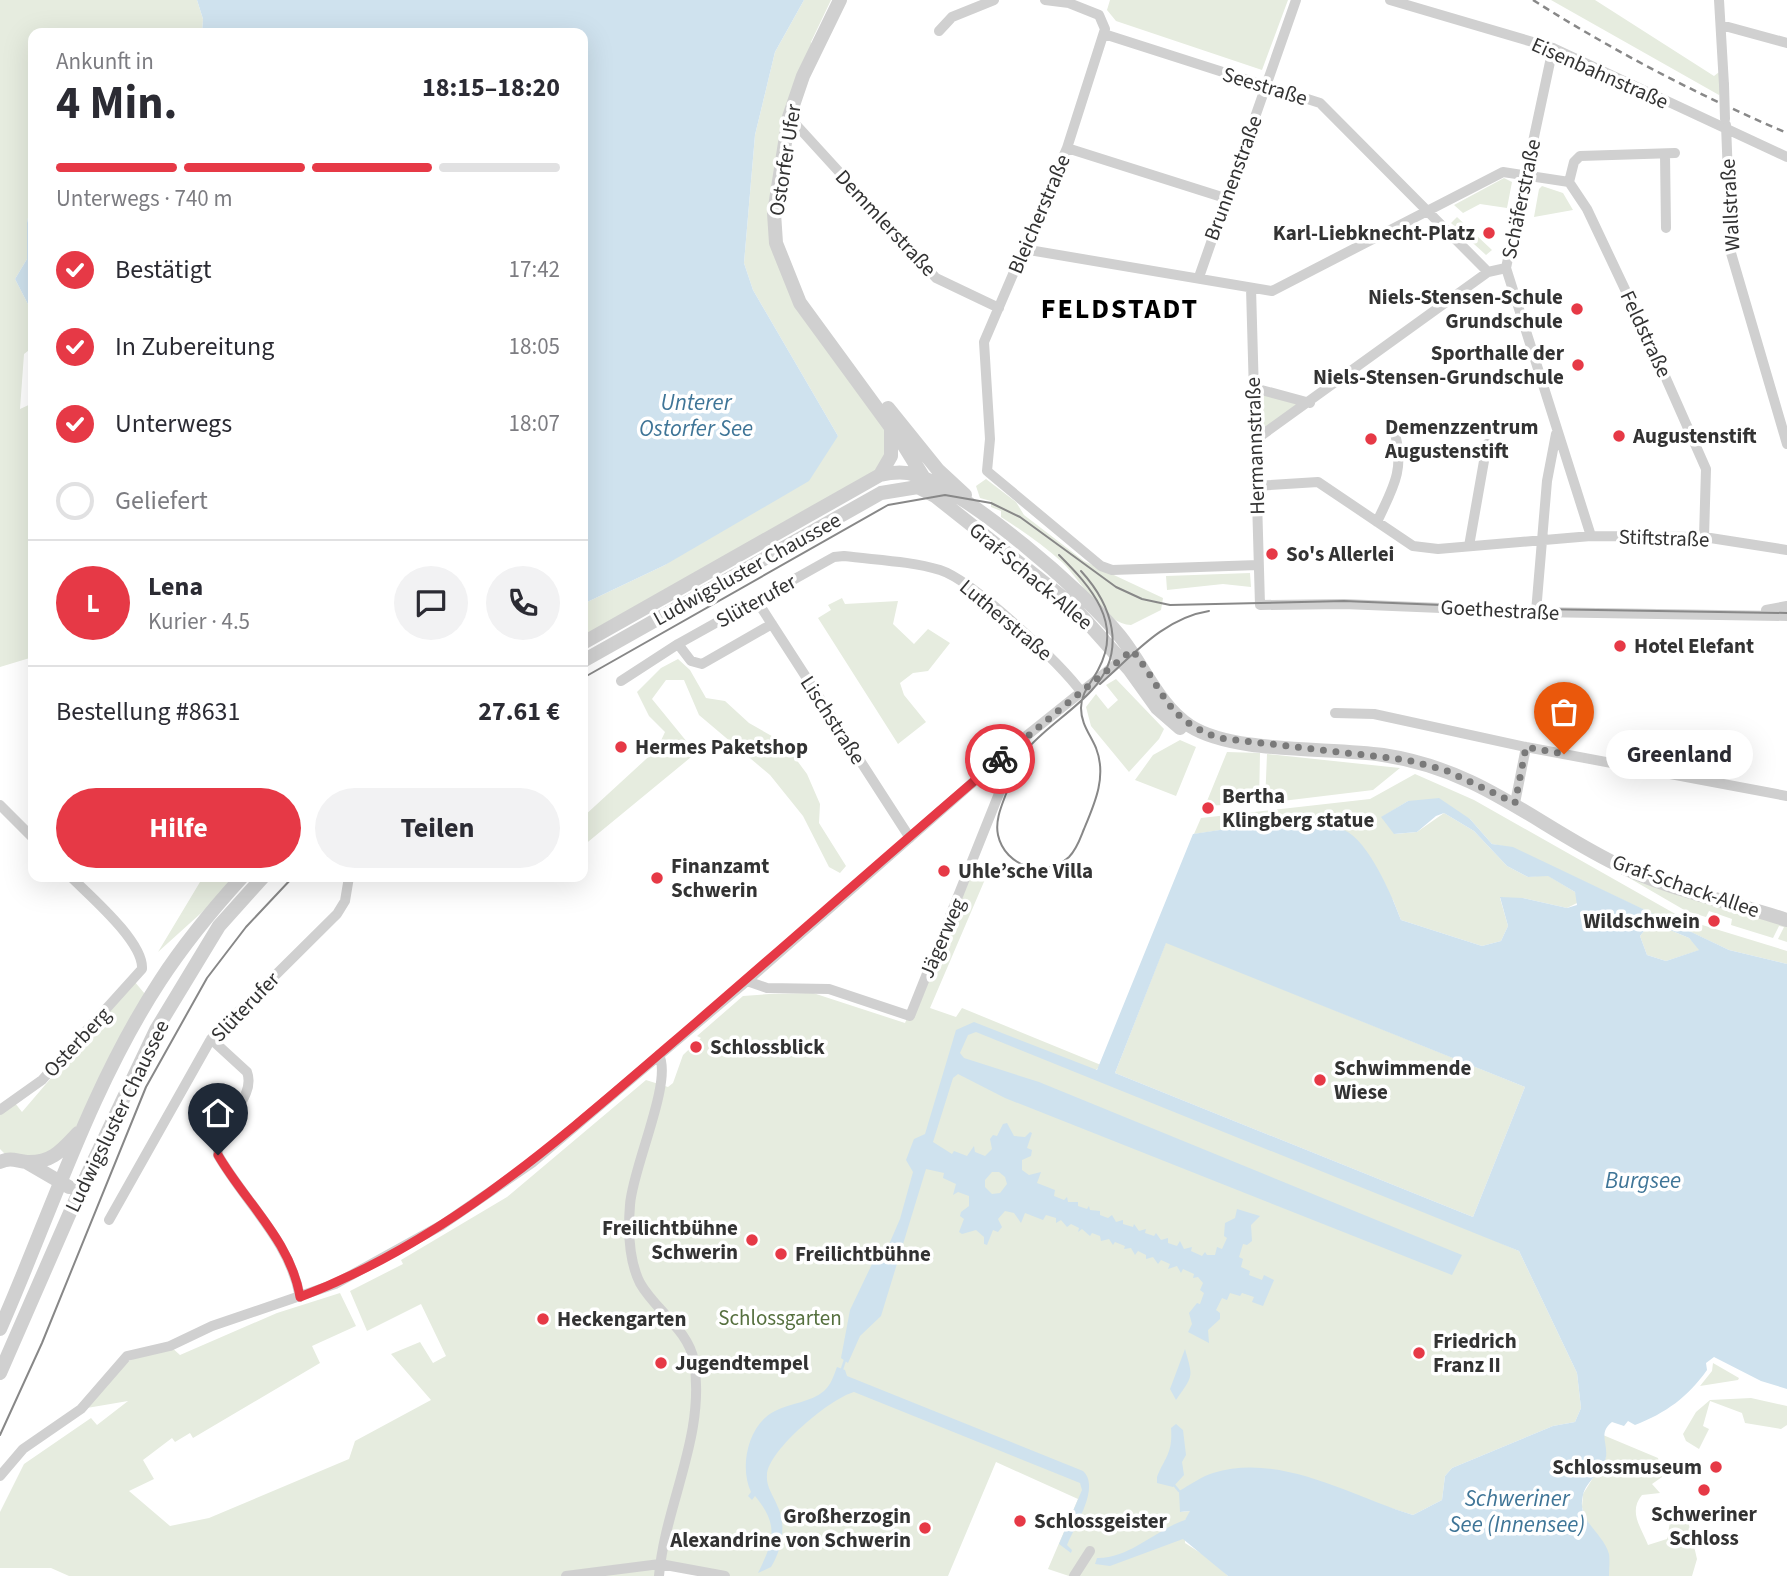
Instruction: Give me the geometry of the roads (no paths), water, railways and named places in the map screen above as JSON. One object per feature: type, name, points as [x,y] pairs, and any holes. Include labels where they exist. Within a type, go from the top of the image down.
[{"type":"street","name":"Ostorfer Ufer","points":[[840,0],[803,76],[789,117],[774,228],[779,254],[800,303],[891,427],[909,467]]},
{"type":"street","points":[[939,30],[952,17],[993,0]]},
{"type":"street","points":[[1045,0],[1069,3],[1099,15],[1104,23],[1104,34]]},
{"type":"street","name":"Brunnenstraße","points":[[1199,277],[1296,0]]},
{"type":"street","name":"Eisenbahnstraße","points":[[1390,0],[1553,48],[1726,131],[1787,157]]},
{"type":"street","name":"Wallstraße","points":[[1719,0],[1731,253],[1787,444]]},
{"type":"street","points":[[1721,25],[1787,43]]},
{"type":"street","name":"Seestraße","points":[[1104,34],[1320,103],[1426,212]]},
{"type":"street","name":"Bleicherstraße","points":[[1104,34],[1067,148],[984,342],[990,439],[987,471],[1101,566],[1112,570],[1258,565]]},
{"type":"street","name":"Schäferstraße","points":[[1553,48],[1506,268],[1591,536]]},
{"type":"street","name":"Demmlerstraße","points":[[789,117],[936,278],[999,308]]},
{"type":"street","points":[[1067,148],[1225,198]]},
{"type":"street","points":[[1023,249],[1272,291],[1503,172],[1526,173],[1569,182],[1574,162],[1580,156],[1670,154],[1666,228]]},
{"type":"street","name":"Feldstraße","points":[[1569,182],[1587,209],[1621,280],[1706,469],[1704,537]]},
{"type":"street","points":[[1426,212],[1489,272]]},
{"type":"street","points":[[1255,440],[1489,272],[1506,268]]},
{"type":"street","name":"Ostorfer Ufer","points":[[793,285],[938,470]]},
{"type":"street","name":"Hermannstraße","points":[[1251,288],[1261,605]]},
{"type":"street","points":[[1254,388],[1310,403]]},
{"type":"street","points":[[880,475],[891,456],[891,427]]},
{"type":"street","name":"Schäferstraße","points":[[1536,612],[1541,539],[1557,428]]},
{"type":"street","points":[[1377,522],[1397,479],[1401,456],[1395,434]]},
{"type":"street","points":[[881,493],[909,467],[910,436]]},
{"type":"street","points":[[1469,546],[1487,444]]},
{"type":"street","name":"Graf-Schack-Allee","points":[[909,467],[929,487],[1071,604],[1121,660],[1157,708],[1176,726],[1215,742],[1256,744]]},
{"type":"street","name":"Graf-Schack-Allee","points":[[880,475],[909,467],[960,490]]},
{"type":"street","name":"Graf-Schack-Allee","points":[[938,470],[993,523],[1081,593],[1132,650],[1165,702],[1191,726],[1219,738],[1407,760],[1445,770],[1515,803],[1618,866],[1787,920]]},
{"type":"street","name":"Ludwigsluster Chaussee","points":[[588,640],[880,475]]},
{"type":"street","name":"Stiftstraße","points":[[1256,485],[1318,482],[1413,546],[1438,549],[1591,536],[1704,537],[1787,550]]},
{"type":"street","name":"Graf-Schack-Allee","points":[[929,487],[993,523]]},
{"type":"street","name":"Ludwigsluster Chaussee","points":[[588,659],[881,493],[929,487],[960,490]]},
{"type":"street","name":"Slüterufer","points":[[621,681],[678,644],[834,557]]},
{"type":"street","name":"Lutherstraße","points":[[834,557],[942,571],[1027,635],[1082,693]]},
{"type":"street","name":"Lischstraße","points":[[757,601],[910,838]]},
{"type":"street","name":"Goethestraße","points":[[1261,605],[1344,604],[1536,612],[1787,617]]},
{"type":"street","name":"Goethestraße","points":[[1740,615],[1787,606]]},
{"type":"street","name":"Slüterufer","points":[[678,644],[691,661],[702,664],[772,624]]},
{"type":"street","points":[[0,1476],[23,1449],[81,1409],[127,1356],[170,1346],[212,1326],[335,1284],[394,1253],[489,1194],[532,1163],[747,981],[1020,741],[1132,650]]},
{"type":"street","points":[[1335,713],[1374,714],[1526,747],[1787,796]]},
{"type":"street","name":"Jägerweg","points":[[747,981],[767,988],[829,989],[909,1016],[1020,741]]},
{"type":"street","points":[[1515,803],[1526,747]]},
{"type":"street","points":[[0,804],[28,833]]},
{"type":"street","name":"Osterberg","points":[[0,1110],[54,1069],[140,975],[140,954],[115,922],[76,882]]},
{"type":"street","name":"Ludwigsluster Chaussee","points":[[0,1329],[87,1121],[116,1059],[159,982],[207,917],[238,882]]},
{"type":"street","name":"Ludwigsluster Chaussee","points":[[0,1373],[79,1192],[156,1030],[219,926],[259,882]]},
{"type":"street","name":"Slüterufer","points":[[109,1220],[211,1039],[337,914],[345,901],[348,882]]},
{"type":"street","points":[[211,1039],[247,1072],[250,1080],[249,1089],[222,1132],[218,1155],[280,1244],[291,1266],[300,1297]]},
{"type":"street","points":[[659,1055],[662,1062],[661,1085],[632,1186],[628,1230],[632,1262],[640,1282],[690,1349],[695,1383],[692,1433],[659,1576]]},
{"type":"street","points":[[0,1162],[9,1158],[41,1161],[59,1154],[87,1121]]},
{"type":"street","points":[[25,1161],[79,1192]]},
{"type":"street","points":[[1074,1576],[1090,1551]]},
{"type":"street","points":[[566,1576],[660,1564],[725,1576]]},
{"type":"water","name":"Unterer Ostorfer See","points":[[197,0],[804,0],[775,52],[755,135],[744,263],[753,290],[838,436],[809,481],[665,565],[588,602],[588,28],[202,28],[203,19]]},
{"type":"water","points":[[28,218],[28,304],[15,279],[27,259]]},
{"type":"water","name":"Burgsee","points":[[1439,798],[1470,819],[1492,844],[1513,847],[1729,950],[1787,964],[1787,1389],[1761,1381],[1714,1357],[1706,1363],[1707,1370],[1692,1388],[1657,1415],[1635,1425],[1628,1421],[1624,1426],[1612,1422],[1608,1426],[1604,1434],[1606,1457],[1602,1467],[1587,1485],[1582,1504],[1583,1512],[1609,1554],[1609,1576],[1228,1576],[1183,1539],[1110,1566],[1095,1564],[1097,1558],[1132,1549],[1185,1520],[1190,1511],[1180,1512],[1179,1491],[1213,1473],[1238,1468],[1289,1472],[1413,1515],[1442,1500],[1445,1476],[1452,1468],[1553,1426],[1575,1422],[1581,1408],[1577,1373],[1519,1251],[976,1032],[968,1035],[960,1053],[964,1058],[1039,1082],[1462,1255],[1452,1275],[1005,1098],[958,1074],[953,1078],[933,1142],[952,1154],[954,1151],[967,1156],[974,1146],[975,1152],[985,1156],[992,1149],[990,1139],[993,1135],[997,1136],[1003,1124],[1007,1123],[1014,1136],[1025,1137],[1030,1132],[1032,1133],[1027,1148],[1032,1150],[1031,1156],[1022,1160],[1022,1170],[1029,1175],[1041,1172],[1037,1183],[1055,1190],[1054,1196],[1064,1200],[1067,1197],[1068,1202],[1078,1202],[1078,1206],[1087,1209],[1089,1206],[1090,1210],[1100,1211],[1100,1215],[1108,1218],[1112,1215],[1116,1222],[1123,1220],[1123,1224],[1133,1227],[1134,1224],[1139,1231],[1146,1229],[1145,1233],[1154,1236],[1156,1233],[1161,1240],[1168,1238],[1168,1243],[1177,1246],[1180,1241],[1184,1249],[1192,1247],[1191,1251],[1202,1256],[1205,1252],[1207,1255],[1215,1255],[1217,1247],[1222,1249],[1227,1238],[1224,1236],[1225,1223],[1235,1218],[1237,1209],[1260,1216],[1251,1225],[1252,1241],[1247,1245],[1243,1244],[1239,1257],[1243,1259],[1241,1267],[1250,1271],[1249,1275],[1262,1280],[1264,1275],[1274,1280],[1263,1306],[1252,1302],[1254,1297],[1242,1293],[1240,1296],[1230,1293],[1227,1300],[1222,1298],[1216,1310],[1220,1313],[1220,1319],[1208,1330],[1209,1343],[1188,1332],[1192,1324],[1189,1313],[1197,1303],[1200,1304],[1204,1293],[1200,1290],[1203,1283],[1198,1277],[1193,1278],[1194,1274],[1183,1269],[1181,1273],[1177,1266],[1168,1269],[1170,1264],[1161,1260],[1158,1264],[1153,1257],[1146,1259],[1146,1255],[1138,1251],[1135,1255],[1131,1248],[1124,1249],[1125,1246],[1115,1242],[1113,1245],[1109,1239],[1101,1241],[1100,1236],[1092,1233],[1090,1236],[1082,1229],[1078,1232],[1079,1228],[1071,1224],[1067,1227],[1061,1220],[1056,1223],[1056,1218],[1046,1215],[1043,1220],[1025,1213],[1021,1223],[1014,1213],[1005,1211],[998,1219],[1002,1227],[998,1232],[993,1230],[987,1245],[984,1244],[984,1237],[976,1230],[962,1234],[959,1232],[964,1219],[960,1216],[961,1212],[969,1206],[969,1196],[958,1192],[953,1195],[956,1184],[943,1178],[944,1173],[926,1169],[881,1316],[860,1336],[848,1363],[841,1358],[850,1310],[873,1262],[884,1256],[900,1219],[913,1172],[906,1160],[914,1139],[925,1134],[956,1030],[974,1022],[1097,1070],[1193,834],[1273,825],[1344,830],[1362,845],[1371,857],[1401,920],[1482,946],[1501,941],[1508,926],[1500,897],[1523,898],[1567,908],[1577,905],[1575,892],[1548,876],[1528,877],[1507,866],[1474,831],[1444,813],[1436,816],[1417,832],[1394,834],[1381,817],[1408,801]],"holes":[[[1651,922],[1689,938],[1699,950],[1666,961],[1647,955],[1640,936]],[[1166,943],[1525,1087],[1473,1217],[1115,1073]],[[992,1172],[999,1172],[1005,1177],[1007,1184],[1000,1193],[992,1194],[985,1187],[985,1180]]]},
{"type":"water","points":[[1185,1349],[1190,1376],[1176,1400],[1170,1389]]},
{"type":"water","points":[[837,1367],[845,1370],[847,1376],[1083,1471],[1088,1478],[1088,1497],[1067,1545],[1072,1550],[1071,1553],[1059,1544],[1082,1490],[1080,1483],[854,1392],[831,1404],[802,1426],[770,1465],[768,1483],[780,1513],[782,1537],[771,1567],[758,1573],[768,1551],[772,1533],[763,1506],[755,1496],[752,1500],[748,1496],[751,1492],[747,1482],[746,1459],[752,1436],[766,1417],[775,1411],[813,1398],[824,1391]]},
{"type":"water","points":[[1176,1424],[1183,1430],[1186,1455],[1182,1462],[1184,1475],[1173,1487],[1157,1483],[1157,1477],[1170,1449],[1171,1428]]},
{"type":"waterway","points":[[841,1372],[845,1360]]},
{"type":"waterway","points":[[1174,1485],[1179,1491]]},
{"type":"tram line","points":[[588,675],[888,505],[945,495],[991,503],[1020,517],[1116,587],[1142,599],[1170,605],[1344,601],[1536,609],[1787,613]]},
{"type":"tram line","points":[[1059,555],[1092,593],[1106,621],[1105,653],[1098,670],[1085,693],[1083,698],[1081,703],[1084,724],[1099,758],[1100,779],[1092,809],[1074,851],[1059,864],[1038,868],[1017,862],[1009,855],[998,835],[998,819],[1013,776],[1025,752],[1036,739],[1077,705],[1085,698],[1103,675],[1110,660],[1113,644],[1108,613],[1101,598],[1081,571]]},
{"type":"tram line","points":[[1100,684],[1163,630],[1178,621],[1209,611]]},
{"type":"tram line","points":[[0,1435],[42,1343],[146,1087],[207,978],[246,927],[288,882]]},
{"type":"railway","points":[[1533,0],[1657,72],[1787,133]]},
{"type":"place","name":"Karl-Liebknecht-Platz","points":[[1489,233]]},
{"type":"place","name":"Niels-Stensen-Schule Grundschule","points":[[1577,309]]},
{"type":"place","name":"Sporthalle der Niels-Stensen-Grundschule","points":[[1578,365]]},
{"type":"place","name":"Augustenstift","points":[[1619,436]]},
{"type":"place","name":"Demenzzentrum Augustenstift","points":[[1371,439]]},
{"type":"place","name":"So's Allerlei","points":[[1272,554]]},
{"type":"place","name":"Hotel Elefant","points":[[1620,646]]},
{"type":"place","name":"Hermes Paketshop","points":[[621,747]]},
{"type":"place","name":"Greenland","points":[[1564,754]]},
{"type":"place","name":"Bertha Klingberg statue","points":[[1208,808]]},
{"type":"place","name":"Uhle’sche Villa","points":[[944,871]]},
{"type":"place","name":"Finanzamt Schwerin","points":[[657,878]]},
{"type":"place","name":"Wildschwein","points":[[1714,921]]},
{"type":"place","name":"Schlossblick","points":[[696,1047]]},
{"type":"place","name":"Schwimmende Wiese","points":[[1320,1080]]},
{"type":"place","name":"Freilichtbühne Schwerin","points":[[752,1240]]},
{"type":"place","name":"Freilichtbühne","points":[[781,1254]]},
{"type":"place","name":"Heckengarten","points":[[543,1319]]},
{"type":"place","name":"Friedrich Franz II","points":[[1419,1353]]},
{"type":"place","name":"Jugendtempel","points":[[661,1363]]},
{"type":"place","name":"Schlossmuseum","points":[[1716,1467]]},
{"type":"place","name":"Schweriner Schloss","points":[[1704,1490]]},
{"type":"place","name":"Schlossgeister","points":[[1020,1521]]},
{"type":"place","name":"Großherzogin Alexandrine von Schwerin","points":[[925,1528]]},
{"type":"district","name":"FELDSTADT","points":[[1120,309]]},
{"type":"park label","name":"Schlossgarten","points":[[780,1318]]},
{"type":"water label","name":"Schweriner See (Innensee)","points":[[1517,1511]]}]
